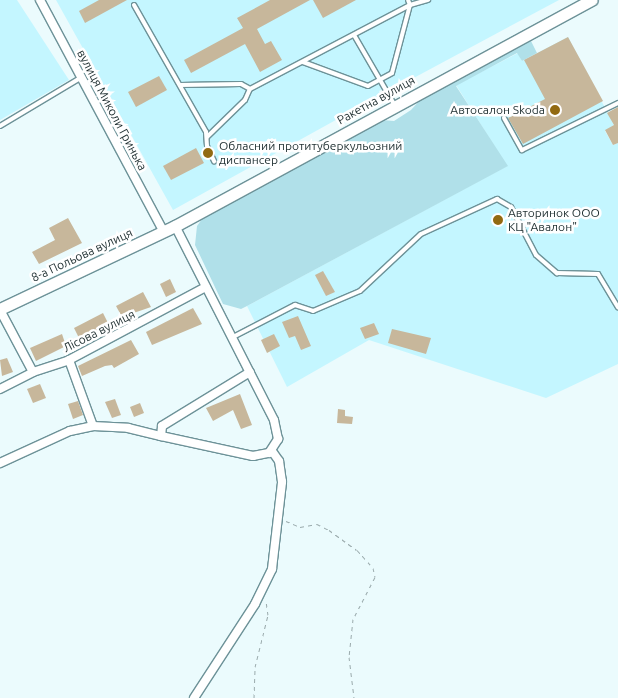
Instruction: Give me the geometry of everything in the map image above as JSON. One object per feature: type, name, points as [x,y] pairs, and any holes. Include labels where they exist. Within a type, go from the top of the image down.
[{"type":"street","name":"вулиця Миколи Гринька","points":[[40,0],[164,232]]},
{"type":"street","name":"Ракетна вулиця","points":[[175,226],[395,105],[592,0]]},
{"type":"street","name":"8-а Польова вулиця","points":[[0,310],[175,226]]},
{"type":"street","points":[[175,226],[276,426],[278,438],[272,451]]},
{"type":"street","name":"Лісова вулиця","points":[[0,389],[34,372],[69,360],[206,287]]},
{"type":"street","points":[[0,310],[34,372]]},
{"type":"street","points":[[69,360],[93,426]]},
{"type":"street","points":[[161,436],[162,426],[250,372]]},
{"type":"street","points":[[0,463],[70,431],[93,426],[128,428],[252,456],[272,451]]},
{"type":"street","points":[[194,698],[261,593],[272,569],[279,517],[282,469],[272,451]]},
{"type":"lane","points":[[302,62],[368,86],[392,73],[410,6],[408,0]]},
{"type":"lane","points":[[207,137],[246,100],[250,89],[410,6],[428,0]]},
{"type":"lane","points":[[134,5],[180,85],[207,137],[207,146],[214,161]]},
{"type":"lane","points":[[354,35],[395,105]]},
{"type":"lane","points":[[0,126],[82,77]]},
{"type":"lane","points":[[180,85],[241,84],[250,89]]},
{"type":"lane","points":[[504,118],[522,150],[618,103]]},
{"type":"lane","points":[[233,338],[295,305],[313,311],[360,291],[421,234],[497,199],[512,207],[536,255],[557,273],[598,274],[618,307]]},
{"type":"path","points":[[279,517],[300,527],[317,524],[329,530],[357,550],[373,568],[375,577],[353,620],[349,657],[354,698]]},
{"type":"path","points":[[254,698],[255,667],[268,615],[268,604],[261,593]]},
{"type":"shaded area","points":[[0,0],[17,0],[69,80],[0,120]]},
{"type":"shaded area","name":"Обласний протитуберкульозний диспансер","points":[[56,0],[559,0],[395,88],[391,90],[389,86],[379,91],[381,95],[173,210]]},
{"type":"shaded area","name":"Авторинок ООО КЦ \"Авалон\"","points":[[568,37],[614,125],[605,131],[613,145],[618,143],[618,364],[546,398],[369,340],[287,387],[247,306],[507,166],[456,85],[518,53],[522,61]]},
{"type":"shaded area","points":[[531,41],[537,53],[522,61],[517,53],[456,86],[508,166],[241,309],[223,304],[195,245],[197,226],[202,219],[382,120],[394,121],[411,110],[422,98]]},
{"type":"building","points":[[99,0],[127,0],[85,23],[79,11]]},
{"type":"building","points":[[270,0],[310,0],[257,29],[265,44],[271,41],[282,60],[260,72],[245,44],[191,73],[184,60],[243,28],[237,18]]},
{"type":"building","points":[[313,0],[356,0],[323,18]]},
{"type":"building","points":[[568,37],[603,101],[523,144],[508,118],[545,99],[524,60]]},
{"type":"building","points":[[159,76],[167,90],[136,107],[128,92]]},
{"type":"building","points":[[618,107],[618,143],[613,145],[605,130],[614,125],[607,113]]},
{"type":"building","points":[[196,148],[204,163],[171,180],[163,166]]},
{"type":"building","points":[[68,218],[82,243],[39,264],[32,252],[55,240],[49,228]]},
{"type":"building","points":[[323,271],[335,292],[326,296],[315,275]]},
{"type":"building","points":[[170,279],[176,292],[166,297],[160,284]]},
{"type":"building","points":[[143,292],[151,307],[122,317],[116,306]]},
{"type":"building","points":[[193,308],[202,324],[152,345],[146,332]]},
{"type":"building","points":[[103,313],[109,325],[80,340],[74,328]]},
{"type":"building","points":[[298,316],[311,346],[301,350],[295,336],[289,338],[282,322]]},
{"type":"building","points":[[374,323],[379,334],[365,339],[360,328]]},
{"type":"building","points":[[392,329],[431,338],[426,354],[388,343]]},
{"type":"building","points":[[62,334],[66,346],[36,361],[30,348]]},
{"type":"building","points":[[274,334],[280,346],[267,353],[261,340]]},
{"type":"building","points":[[131,340],[139,354],[114,368],[112,365],[105,366],[82,376],[78,366]]},
{"type":"building","points":[[7,358],[13,372],[2,376],[0,360]]},
{"type":"building","points":[[40,384],[46,398],[33,403],[27,389]]},
{"type":"building","points":[[240,394],[252,425],[241,429],[233,410],[213,421],[206,408]]},
{"type":"building","points":[[115,399],[121,415],[112,418],[105,402]]},
{"type":"building","points":[[78,401],[83,415],[73,419],[68,404]]},
{"type":"building","points":[[140,403],[144,413],[134,417],[130,407]]},
{"type":"building","points":[[338,409],[345,410],[345,416],[353,417],[352,424],[337,423]]},
{"type":"place","name":"Автосалон Skoda","points":[[555,110]]},
{"type":"place","name":"Обласний протитуберкульозний диспансер","points":[[208,153]]},
{"type":"place","name":"Авторинок ООО КЦ \"Авалон\"","points":[[498,220]]}]
